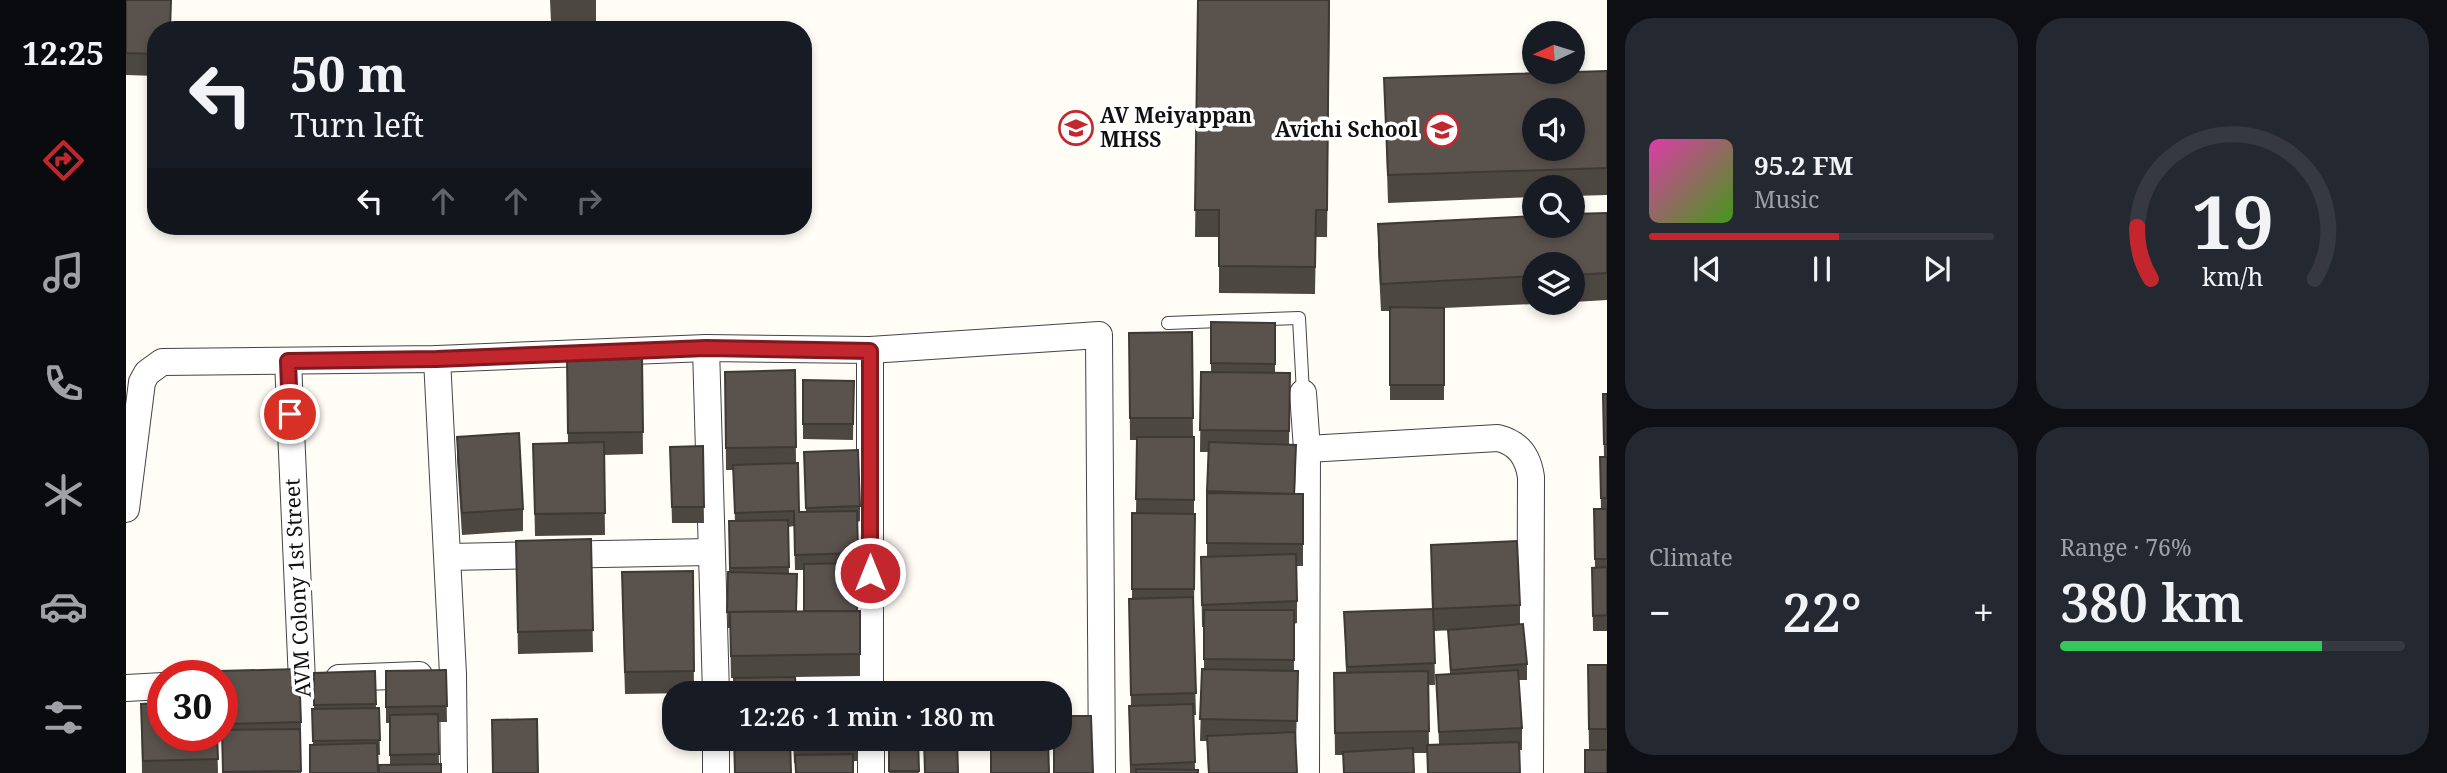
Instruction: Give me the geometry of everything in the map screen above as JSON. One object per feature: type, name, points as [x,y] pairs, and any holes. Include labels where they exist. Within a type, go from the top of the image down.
[{"type":"street","points":[[126,509],[142,382],[153,367],[175,361],[437,359],[706,348],[870,351],[1099,335],[1102,773]]},
{"type":"street","points":[[706,348],[716,681]]},
{"type":"street","points":[[870,351],[870,681]]},
{"type":"street","points":[[437,359],[453,674],[454,773]]},
{"type":"street","name":"AVM Colony 1st Street","points":[[288,361],[306,773]]},
{"type":"street","points":[[1303,393],[1307,449],[1306,773]]},
{"type":"street","points":[[1307,449],[1497,438],[1511,441],[1521,450],[1529,464],[1531,477],[1530,773]]},
{"type":"street","points":[[447,557],[710,552]]},
{"type":"street","points":[[276,681],[453,674]]},
{"type":"street","points":[[126,688],[147,687]]},
{"type":"street","points":[[716,751],[716,773]]},
{"type":"street","points":[[871,751],[871,773]]},
{"type":"lane","points":[[1168,323],[1299,318],[1303,393]]},
{"type":"building","points":[[126,0],[171,0],[170,21],[147,21],[147,54],[126,53]]},
{"type":"building","points":[[1198,0],[1329,0],[1327,210],[1316,210],[1315,267],[1219,266],[1219,210],[1195,210]]},
{"type":"building","points":[[1607,71],[1607,168],[1388,175],[1384,78],[1522,74],[1522,84],[1586,84],[1586,72]]},
{"type":"building","points":[[1607,213],[1607,273],[1585,274],[1585,252],[1522,252],[1522,277],[1381,284],[1378,224],[1522,217],[1522,238],[1585,238],[1585,214]]},
{"type":"building","points":[[1390,307],[1444,308],[1444,385],[1390,385]]},
{"type":"building","points":[[1211,322],[1275,323],[1275,364],[1211,363]]},
{"type":"building","points":[[1192,332],[1193,418],[1130,418],[1129,333]]},
{"type":"building","points":[[642,357],[643,432],[568,433],[567,358]]},
{"type":"building","points":[[795,370],[796,447],[726,448],[725,372]]},
{"type":"building","points":[[1201,372],[1290,373],[1289,431],[1200,430]]},
{"type":"building","points":[[803,380],[854,381],[853,424],[803,424]]},
{"type":"building","points":[[1603,394],[1607,394],[1607,444],[1604,444]]},
{"type":"building","points":[[519,433],[523,509],[462,513],[457,437]]},
{"type":"building","points":[[1137,437],[1194,437],[1194,500],[1136,499]]},
{"type":"building","points":[[604,442],[605,513],[535,514],[533,444]]},
{"type":"building","points":[[1209,442],[1296,445],[1294,494],[1207,491]]},
{"type":"building","points":[[703,446],[704,507],[672,507],[670,447]]},
{"type":"building","points":[[858,450],[860,506],[806,508],[804,452]]},
{"type":"building","points":[[1600,457],[1607,457],[1607,498],[1601,498]]},
{"type":"building","points":[[798,463],[799,512],[857,511],[858,553],[795,555],[794,511],[735,513],[733,465]]},
{"type":"building","points":[[1207,493],[1303,494],[1303,544],[1207,543]]},
{"type":"building","points":[[1594,509],[1607,509],[1607,559],[1595,559]]},
{"type":"building","points":[[1132,513],[1195,514],[1194,589],[1132,589]]},
{"type":"building","points":[[788,520],[789,567],[730,568],[729,521]]},
{"type":"building","points":[[591,539],[593,630],[518,632],[516,541]]},
{"type":"building","points":[[1517,541],[1520,605],[1433,609],[1431,545]]},
{"type":"building","points":[[1296,554],[1297,601],[1202,605],[1201,557]]},
{"type":"building","points":[[856,563],[857,611],[804,611],[804,564]]},
{"type":"building","points":[[1607,567],[1607,615],[1593,616],[1592,568]]},
{"type":"building","points":[[693,571],[694,671],[625,672],[622,572]]},
{"type":"building","points":[[728,572],[797,574],[796,611],[727,612]]},
{"type":"building","points":[[1193,597],[1196,693],[1131,695],[1129,599]]},
{"type":"building","points":[[1433,609],[1435,663],[1347,667],[1344,612]]},
{"type":"building","points":[[1204,610],[1294,610],[1294,660],[1204,659]]},
{"type":"building","points":[[860,611],[860,654],[731,656],[730,612]]},
{"type":"building","points":[[1523,624],[1527,664],[1451,670],[1448,630]]},
{"type":"building","points":[[1588,665],[1607,665],[1607,729],[1589,729]]},
{"type":"building","points":[[299,669],[301,722],[238,724],[238,671]]},
{"type":"building","points":[[1202,669],[1298,671],[1297,721],[1200,719]]},
{"type":"building","points":[[446,670],[447,706],[386,707],[386,671]]},
{"type":"building","points":[[1518,670],[1522,728],[1439,732],[1436,675]]},
{"type":"building","points":[[375,671],[376,704],[314,705],[314,673]]},
{"type":"building","points":[[1428,671],[1429,731],[1335,733],[1334,673]]},
{"type":"building","points":[[795,677],[795,681],[734,681],[734,678]]},
{"type":"building","points":[[141,704],[147,704],[147,751],[218,751],[218,759],[143,761]]},
{"type":"building","points":[[1193,704],[1195,762],[1131,765],[1129,706]]},
{"type":"building","points":[[379,708],[380,740],[313,741],[312,709]]},
{"type":"building","points":[[438,714],[439,754],[390,755],[390,715]]},
{"type":"building","points":[[1072,716],[1091,716],[1093,773],[1054,773],[1054,751],[1072,751]]},
{"type":"building","points":[[537,719],[538,773],[493,773],[492,720]]},
{"type":"building","points":[[300,729],[301,771],[223,772],[222,751],[238,751],[238,730]]},
{"type":"building","points":[[1295,732],[1297,773],[1209,773],[1207,736]]},
{"type":"building","points":[[1519,742],[1520,773],[1428,773],[1427,745]]},
{"type":"building","points":[[377,743],[378,773],[310,773],[310,745]]},
{"type":"building","points":[[1413,748],[1414,773],[1344,773],[1343,752]]},
{"type":"building","points":[[1585,750],[1607,750],[1607,773],[1585,773]]},
{"type":"building","points":[[734,751],[790,751],[791,773],[735,773]]},
{"type":"building","points":[[889,751],[918,751],[919,771],[889,771]]},
{"type":"building","points":[[924,751],[957,751],[958,773],[925,773]]},
{"type":"building","points":[[991,751],[1048,751],[1049,773],[991,773]]},
{"type":"building","points":[[853,754],[853,773],[796,773],[795,755]]},
{"type":"building","points":[[441,764],[441,773],[379,773],[379,765]]},
{"type":"building","points":[[1136,769],[1198,770],[1198,773],[1136,773]]},
{"type":"place","name":"AV Meiyappan MHSS","points":[[1076,128]]},
{"type":"place","name":"Avichi School","points":[[1442,130]]},
{"type":"route","points":[[290,414],[288,361],[437,359],[706,348],[870,351],[870,573]]}]
